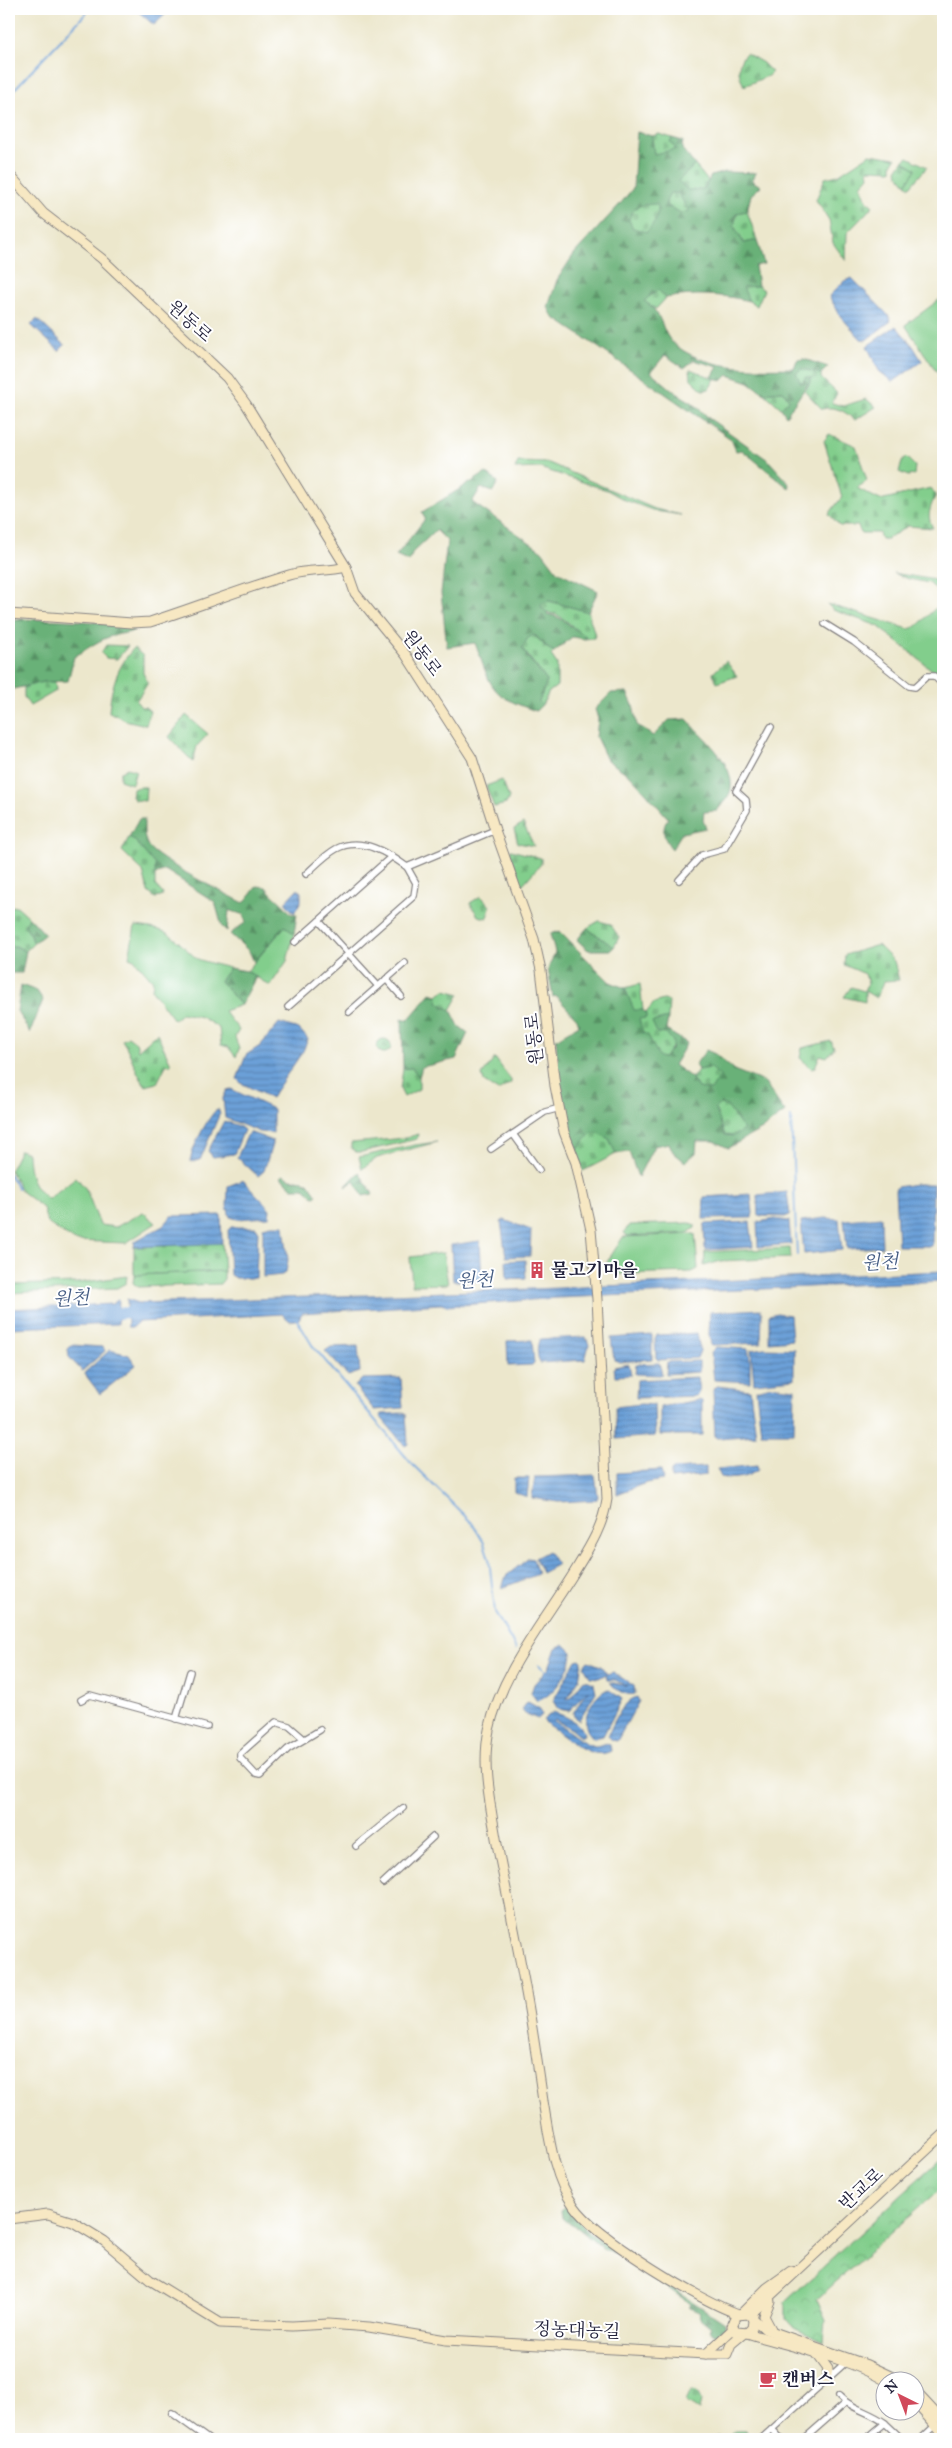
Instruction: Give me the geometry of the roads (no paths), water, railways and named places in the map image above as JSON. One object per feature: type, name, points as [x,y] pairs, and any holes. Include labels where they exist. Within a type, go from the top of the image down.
[{"type":"street","name":"원동로","points":[[9,174],[43,213],[101,258],[227,378],[246,404],[346,567],[355,593],[406,655],[472,758],[536,946],[542,970],[560,1108],[586,1202],[596,1278],[607,1499],[605,1514],[595,1538],[507,1682],[489,1730],[485,1763],[490,1802],[527,1997],[551,2147],[565,2188],[575,2208],[596,2229],[685,2289]]},
{"type":"street","points":[[9,614],[132,623],[150,622],[291,574],[318,570],[332,571],[346,567]]},
{"type":"street","points":[[825,624],[854,642],[909,686],[915,686],[926,676],[934,676],[943,685]]},
{"type":"street","points":[[679,880],[702,855],[724,849],[747,810],[746,800],[736,791],[771,727]]},
{"type":"street","points":[[407,867],[495,830]]},
{"type":"street","points":[[288,1007],[414,896],[416,883],[407,867],[392,856],[371,846],[348,846],[336,849],[306,874]]},
{"type":"street","points":[[295,942],[392,856]]},
{"type":"street","points":[[319,921],[378,986]]},
{"type":"street","points":[[349,1012],[405,963]]},
{"type":"street","points":[[386,979],[402,996]]},
{"type":"street","points":[[491,1149],[545,1112],[560,1108]]},
{"type":"street","points":[[513,1134],[539,1170]]},
{"type":"street","points":[[176,1719],[190,1672]]},
{"type":"street","points":[[81,1700],[90,1696],[207,1728]]},
{"type":"street","points":[[303,1738],[289,1726],[276,1722],[240,1754],[240,1758],[256,1776],[260,1776],[288,1749],[303,1738],[320,1730]]},
{"type":"street","points":[[356,1846],[403,1808]]},
{"type":"street","points":[[383,1883],[433,1837]]},
{"type":"street","name":"반교로","points":[[753,2319],[754,2311],[800,2266],[943,2135]]},
{"type":"street","name":"정농대농길","points":[[9,2219],[48,2214],[82,2226],[104,2241],[150,2280],[220,2323],[292,2326],[328,2324],[369,2327],[446,2340],[724,2354]]},
{"type":"street","name":"반교로","points":[[740,2314],[781,2277],[800,2266]]},
{"type":"street","points":[[685,2289],[722,2309],[740,2314],[748,2314],[765,2329],[771,2329],[878,2370]]},
{"type":"street","points":[[685,2289],[733,2326],[737,2332],[817,2353],[874,2375]]},
{"type":"street","points":[[771,2329],[764,2316],[773,2294]]},
{"type":"street","points":[[706,2354],[722,2341],[740,2314]]},
{"type":"street","points":[[724,2354],[731,2344],[752,2328],[753,2319]]},
{"type":"street","points":[[722,2341],[724,2354]]},
{"type":"street","points":[[817,2353],[828,2369],[826,2379]]},
{"type":"street","points":[[761,2439],[845,2363]]},
{"type":"street","points":[[839,2396],[845,2403],[877,2416],[902,2439]]},
{"type":"street","points":[[804,2439],[845,2403]]},
{"type":"street","points":[[924,2403],[940,2423],[943,2434]]},
{"type":"street","points":[[924,2409],[940,2423]]},
{"type":"street","points":[[172,2413],[208,2439]]},
{"type":"street","points":[[866,2439],[885,2423]]},
{"type":"street","points":[[920,2439],[940,2423]]},
{"type":"street","points":[[772,2429],[781,2439]]},
{"type":"water","points":[[135,9],[171,9],[154,25]]},
{"type":"water","points":[[852,278],[889,316],[891,321],[866,340],[861,339],[841,317],[829,296],[844,281]]},
{"type":"water","points":[[37,319],[65,345],[59,351],[31,325]]},
{"type":"water","points":[[896,326],[913,346],[922,361],[893,382],[879,371],[867,346]]},
{"type":"water","points":[[297,889],[301,892],[301,901],[294,913],[285,902]]},
{"type":"water","points":[[279,1023],[299,1029],[308,1039],[303,1051],[271,1098],[241,1083],[237,1079],[246,1055],[260,1046]]},
{"type":"water","points":[[231,1089],[273,1109],[273,1133],[260,1132],[225,1118],[223,1098],[227,1090]]},
{"type":"water","points":[[218,1109],[220,1113],[200,1160],[191,1162],[200,1134]]},
{"type":"water","points":[[224,1121],[239,1126],[244,1130],[234,1154],[213,1157],[208,1151]]},
{"type":"water","points":[[249,1132],[273,1141],[264,1171],[258,1176],[237,1157]]},
{"type":"water","points":[[243,1180],[270,1209],[269,1217],[237,1219],[230,1217],[227,1206],[228,1186]]},
{"type":"water","points":[[933,1184],[932,1246],[898,1245],[895,1190],[897,1187]]},
{"type":"water","points":[[943,1185],[943,1246],[938,1232],[937,1217],[939,1186]]},
{"type":"water","points":[[787,1192],[790,1215],[785,1217],[758,1216],[757,1195]]},
{"type":"water","points":[[751,1194],[752,1218],[703,1219],[704,1197]]},
{"type":"water","points":[[221,1215],[222,1243],[134,1247],[135,1241],[163,1226],[172,1216]]},
{"type":"water","points":[[881,1217],[882,1247],[847,1249],[844,1220]]},
{"type":"water","points":[[825,1218],[839,1219],[842,1250],[804,1254],[801,1221]]},
{"type":"water","points":[[775,1219],[789,1221],[791,1244],[758,1247],[757,1222]]},
{"type":"water","points":[[504,1220],[531,1230],[530,1256],[506,1257],[501,1222]]},
{"type":"water","points":[[750,1222],[753,1247],[706,1250],[704,1226],[706,1224]]},
{"type":"water","points":[[284,1225],[288,1260],[286,1272],[282,1275],[263,1277],[263,1227]]},
{"type":"water","points":[[231,1227],[256,1227],[258,1230],[256,1278],[235,1278],[230,1275],[228,1230]]},
{"type":"water","points":[[480,1241],[482,1281],[453,1281],[451,1245]]},
{"type":"water","points":[[525,1260],[526,1278],[507,1279],[506,1261]]},
{"type":"water","points":[[943,1271],[943,1281],[559,1298],[447,1306],[441,1304],[302,1313],[299,1319],[290,1321],[282,1314],[139,1322],[133,1327],[128,1327],[127,1299],[139,1303],[559,1288]]},
{"type":"water","points":[[119,1299],[118,1324],[9,1328],[9,1309],[112,1304]]},
{"type":"water","points":[[760,1309],[762,1314],[761,1343],[711,1345],[709,1334],[710,1312]]},
{"type":"water","points":[[777,1313],[790,1315],[792,1340],[769,1342],[769,1315]]},
{"type":"water","points":[[697,1333],[700,1351],[697,1358],[658,1360],[656,1358],[655,1339],[657,1335]]},
{"type":"water","points":[[652,1335],[652,1359],[620,1362],[614,1360],[611,1338]]},
{"type":"water","points":[[586,1337],[589,1345],[585,1360],[540,1363],[537,1351],[540,1339]]},
{"type":"water","points":[[532,1340],[534,1363],[532,1365],[508,1366],[507,1341]]},
{"type":"water","points":[[72,1345],[103,1347],[105,1351],[82,1371],[69,1357],[68,1349]]},
{"type":"water","points":[[358,1346],[360,1372],[348,1376],[325,1351],[331,1347]]},
{"type":"water","points":[[716,1347],[748,1349],[750,1382],[714,1380],[711,1352]]},
{"type":"water","points":[[764,1348],[794,1349],[794,1379],[754,1383],[751,1350]]},
{"type":"water","points":[[110,1350],[129,1355],[136,1365],[100,1394],[84,1373]]},
{"type":"water","points":[[699,1361],[699,1372],[666,1374],[667,1362]]},
{"type":"water","points":[[659,1363],[662,1374],[660,1375],[635,1374],[636,1364]]},
{"type":"water","points":[[629,1364],[631,1375],[615,1376],[614,1367]]},
{"type":"water","points":[[697,1377],[699,1391],[696,1396],[636,1398],[637,1380]]},
{"type":"water","points":[[401,1378],[403,1408],[374,1410],[355,1386],[362,1379]]},
{"type":"water","points":[[717,1386],[750,1390],[756,1435],[718,1438],[715,1436],[713,1390]]},
{"type":"water","points":[[771,1386],[795,1389],[794,1433],[761,1433],[756,1390]]},
{"type":"water","points":[[698,1400],[702,1401],[702,1435],[660,1435],[660,1407]]},
{"type":"water","points":[[641,1404],[654,1405],[655,1436],[616,1439],[615,1407]]},
{"type":"water","points":[[381,1414],[406,1414],[408,1444],[405,1446],[380,1416]]},
{"type":"water","points":[[757,1465],[758,1470],[745,1477],[736,1478],[721,1477],[717,1469]]},
{"type":"water","points":[[706,1467],[706,1475],[671,1479],[671,1471],[673,1469]]},
{"type":"water","points":[[661,1470],[663,1480],[646,1483],[617,1494],[617,1473]]},
{"type":"water","points":[[595,1475],[598,1497],[596,1500],[558,1502],[532,1498],[535,1477]]},
{"type":"water","points":[[514,1478],[529,1478],[527,1497],[514,1492]]},
{"type":"water","points":[[548,1551],[557,1565],[542,1573],[535,1558]]},
{"type":"water","points":[[529,1558],[533,1559],[538,1574],[502,1588],[506,1576]]},
{"type":"water","points":[[564,1644],[572,1652],[569,1666],[555,1688],[537,1701],[531,1693],[534,1684],[549,1668],[556,1648]]},
{"type":"water","points":[[580,1659],[582,1661],[579,1679],[566,1700],[570,1698],[584,1680],[594,1683],[596,1692],[579,1720],[575,1718],[573,1713],[588,1690],[569,1711],[558,1709],[553,1701],[576,1660]]},
{"type":"water","points":[[588,1661],[601,1666],[607,1674],[613,1672],[634,1686],[635,1694],[628,1694],[617,1690],[610,1682],[627,1686],[615,1680],[607,1680],[606,1674],[599,1678],[590,1677],[584,1666]]},
{"type":"water","points":[[608,1689],[622,1699],[603,1736],[594,1738],[588,1732],[586,1726],[588,1711],[596,1698]]},
{"type":"water","points":[[637,1697],[639,1701],[617,1741],[612,1740],[608,1736],[616,1719],[627,1703]]},
{"type":"water","points":[[528,1702],[540,1709],[542,1715],[538,1719],[525,1714],[522,1710]]},
{"type":"water","points":[[553,1712],[567,1718],[580,1727],[584,1735],[580,1737],[568,1727],[555,1720],[553,1721],[579,1739],[595,1746],[606,1743],[610,1744],[611,1751],[595,1753],[569,1741],[543,1720]]},
{"type":"waterway","points":[[9,95],[90,9]]},
{"type":"waterway","points":[[791,1117],[797,1255]]},
{"type":"waterway","points":[[9,1174],[18,1188]]},
{"type":"waterway","name":"원천","points":[[103,1314],[142,1312]]},
{"type":"waterway","points":[[296,1318],[312,1345],[411,1463],[472,1523],[484,1543],[489,1559],[495,1612],[516,1649]]},
{"type":"waterway","points":[[539,1665],[547,1672]]},
{"type":"place","name":"물고기마을","points":[[537,1270]]},
{"type":"place","name":"캔버스","points":[[768,2379]]}]
